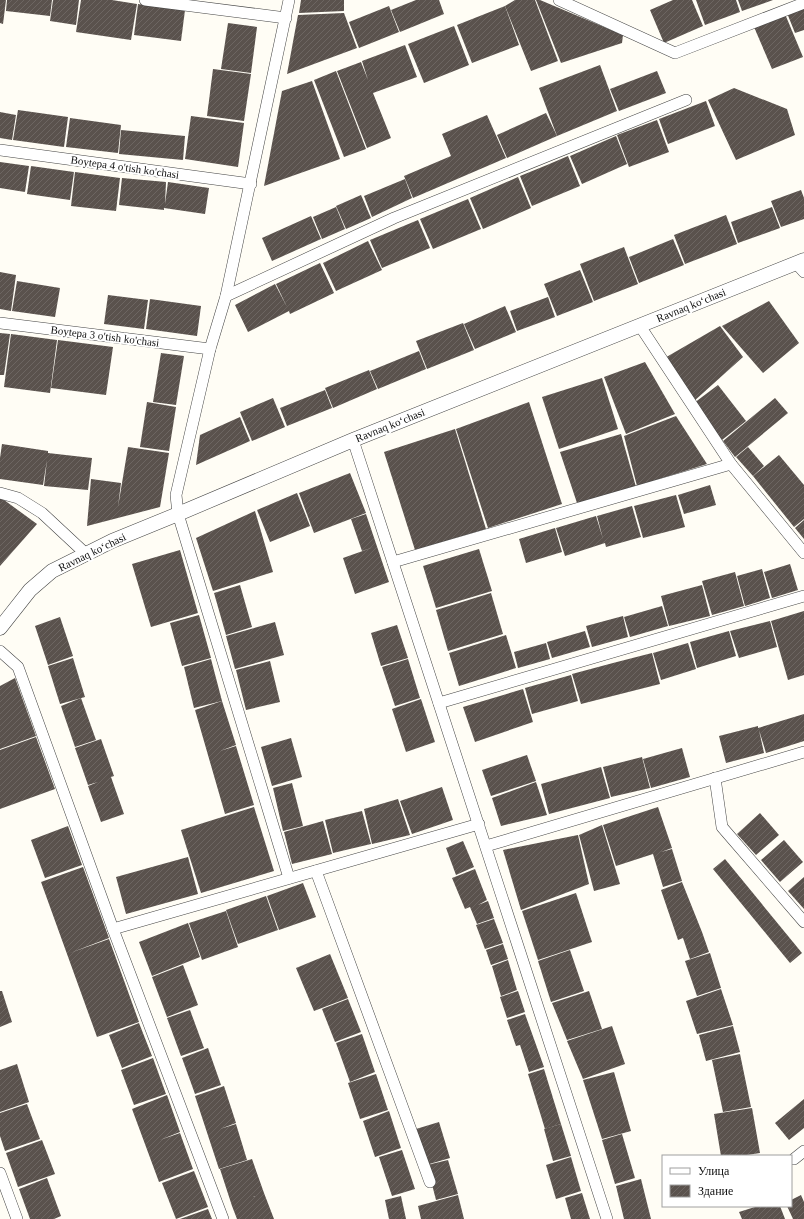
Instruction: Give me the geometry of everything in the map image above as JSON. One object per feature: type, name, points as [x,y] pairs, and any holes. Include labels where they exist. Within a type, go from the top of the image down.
[{"type":"street","points":[[145,0],[286,18]]},
{"type":"street","points":[[289,0],[226,296],[210,349],[176,495],[178,514],[289,878]]},
{"type":"street","points":[[559,0],[675,53],[804,3]]},
{"type":"street","points":[[226,296],[394,218],[686,100]]},
{"type":"street","name":"Boytepa 4 o'tish ko'chasi","points":[[0,150],[250,184]]},
{"type":"street","name":"Ravnaq ko‘chasi","points":[[0,628],[30,590],[52,571],[112,541],[353,440],[640,326],[801,265]]},
{"type":"street","name":"Boytepa 3 o'tish ko'chasi","points":[[0,322],[210,349]]},
{"type":"street","points":[[640,326],[731,464],[804,553]]},
{"type":"street","points":[[353,440],[607,1219]]},
{"type":"street","points":[[393,562],[731,464]]},
{"type":"street","points":[[0,493],[18,498],[42,513],[86,554]]},
{"type":"street","points":[[439,703],[804,596]]},
{"type":"street","points":[[0,651],[18,667],[113,929],[223,1219]]},
{"type":"street","points":[[486,846],[804,752]]},
{"type":"street","points":[[715,778],[722,827],[804,922]]},
{"type":"street","points":[[113,929],[479,824]]},
{"type":"street","points":[[316,871],[430,1182]]},
{"type":"street","points":[[794,1159],[804,1151]]},
{"type":"street","points":[[0,1173],[17,1219]]},
{"type":"building","points":[[0,0],[6,0],[3,24],[0,23]]},
{"type":"building","points":[[7,0],[52,0],[50,16],[6,11]]},
{"type":"building","points":[[53,0],[79,0],[76,25],[50,21]]},
{"type":"building","points":[[81,0],[112,0],[137,4],[131,40],[76,32]]},
{"type":"building","points":[[301,0],[344,0],[344,11],[299,13]]},
{"type":"building","points":[[416,0],[439,0],[444,14],[400,32],[391,10]]},
{"type":"building","points":[[515,0],[535,0],[558,61],[531,71],[505,6]]},
{"type":"building","points":[[536,0],[540,0],[623,35],[622,43],[561,63]]},
{"type":"building","points":[[673,0],[692,0],[703,26],[664,43],[650,10]]},
{"type":"building","points":[[696,0],[736,0],[740,12],[705,25]]},
{"type":"building","points":[[738,0],[773,0],[742,11]]},
{"type":"building","points":[[138,4],[185,10],[181,41],[134,35]]},
{"type":"building","points":[[389,6],[399,32],[359,48],[349,22]]},
{"type":"building","points":[[505,6],[519,45],[472,63],[457,25]]},
{"type":"building","points":[[804,6],[804,30],[795,33],[787,13]]},
{"type":"building","points":[[344,13],[357,48],[287,74],[298,15]]},
{"type":"building","points":[[785,14],[803,57],[772,69],[754,27]]},
{"type":"building","points":[[228,23],[257,27],[251,73],[221,69]]},
{"type":"building","points":[[454,26],[469,65],[424,83],[408,44]]},
{"type":"building","points":[[405,45],[417,77],[373,93],[391,138],[367,148],[337,71],[361,62],[368,80],[362,61]]},
{"type":"building","points":[[600,65],[617,111],[557,136],[539,88]]},
{"type":"building","points":[[213,69],[251,74],[244,121],[207,116]]},
{"type":"building","points":[[336,71],[366,149],[344,157],[314,80]]},
{"type":"building","points":[[657,71],[666,93],[619,111],[610,89]]},
{"type":"building","points":[[312,81],[340,159],[264,186],[282,91]]},
{"type":"building","points":[[734,88],[787,109],[795,135],[736,160],[708,100]]},
{"type":"building","points":[[706,101],[715,126],[668,144],[659,119]]},
{"type":"building","points":[[18,110],[68,117],[64,147],[13,140]]},
{"type":"building","points":[[0,112],[16,115],[12,140],[0,138]]},
{"type":"building","points":[[546,113],[557,136],[507,158],[497,135]]},
{"type":"building","points":[[487,115],[506,158],[413,198],[404,176],[451,156],[442,134]]},
{"type":"building","points":[[191,116],[244,123],[238,167],[185,159]]},
{"type":"building","points":[[70,118],[121,125],[118,153],[66,147]]},
{"type":"building","points":[[657,120],[669,152],[629,167],[617,135]]},
{"type":"building","points":[[121,130],[185,136],[183,160],[119,154]]},
{"type":"building","points":[[616,136],[627,164],[582,184],[570,156]]},
{"type":"building","points":[[568,156],[580,186],[532,206],[520,176]]},
{"type":"building","points":[[0,162],[29,166],[25,192],[0,188]]},
{"type":"building","points":[[31,166],[74,172],[70,200],[27,194]]},
{"type":"building","points":[[75,172],[120,178],[116,211],[71,206]]},
{"type":"building","points":[[518,177],[531,208],[483,229],[470,198]]},
{"type":"building","points":[[122,178],[166,182],[165,204],[168,182],[209,188],[205,214],[164,208],[164,210],[119,205]]},
{"type":"building","points":[[405,179],[412,198],[372,217],[364,196]]},
{"type":"building","points":[[801,190],[804,198],[804,219],[781,227],[771,201]]},
{"type":"building","points":[[361,195],[371,218],[346,229],[336,206]]},
{"type":"building","points":[[468,199],[481,229],[433,249],[420,219]]},
{"type":"building","points":[[336,207],[345,229],[322,239],[313,217]]},
{"type":"building","points":[[772,207],[780,228],[738,243],[731,222]]},
{"type":"building","points":[[726,215],[737,244],[685,264],[674,235]]},
{"type":"building","points":[[311,216],[321,239],[272,261],[262,238]]},
{"type":"building","points":[[418,220],[430,248],[382,268],[370,240]]},
{"type":"building","points":[[673,239],[684,265],[639,283],[629,257]]},
{"type":"building","points":[[368,241],[382,270],[336,291],[323,263]]},
{"type":"building","points":[[624,247],[638,284],[594,301],[580,264]]},
{"type":"building","points":[[320,263],[334,293],[290,314],[289,311],[248,332],[235,305],[275,284],[287,307],[276,284]]},
{"type":"building","points":[[580,270],[593,302],[557,316],[544,284]]},
{"type":"building","points":[[0,272],[16,275],[11,311],[0,309]]},
{"type":"building","points":[[17,281],[60,288],[55,317],[12,311]]},
{"type":"building","points":[[108,295],[148,300],[144,329],[104,324]]},
{"type":"building","points":[[548,297],[555,317],[517,331],[510,311]]},
{"type":"building","points":[[150,299],[201,306],[197,336],[146,329]]},
{"type":"building","points":[[769,301],[799,343],[763,373],[722,326]]},
{"type":"building","points":[[505,306],[516,332],[475,349],[464,324]]},
{"type":"building","points":[[463,323],[474,350],[427,369],[416,341]]},
{"type":"building","points":[[720,326],[743,357],[693,402],[663,359]]},
{"type":"building","points":[[0,333],[10,334],[4,375],[0,375]]},
{"type":"building","points":[[11,334],[57,340],[50,393],[4,387]]},
{"type":"building","points":[[58,340],[113,347],[106,395],[51,388]]},
{"type":"building","points":[[419,351],[426,369],[378,389],[370,371]]},
{"type":"building","points":[[161,353],[184,356],[176,405],[153,402]]},
{"type":"building","points":[[645,362],[675,414],[626,434],[604,377]]},
{"type":"building","points":[[369,370],[377,389],[333,408],[325,388]]},
{"type":"building","points":[[602,378],[618,429],[559,449],[542,397]]},
{"type":"building","points":[[718,385],[746,421],[722,440],[694,403]]},
{"type":"building","points":[[325,390],[332,408],[287,426],[280,408]]},
{"type":"building","points":[[273,398],[285,427],[252,441],[240,412]]},
{"type":"building","points":[[775,398],[788,413],[735,457],[723,441]]},
{"type":"building","points":[[147,402],[176,407],[169,451],[140,447]]},
{"type":"building","points":[[529,402],[562,504],[488,528],[456,429]]},
{"type":"building","points":[[676,416],[707,464],[637,486],[624,436]]},
{"type":"building","points":[[240,417],[250,441],[196,465],[200,435]]},
{"type":"building","points":[[455,429],[486,529],[415,550],[384,452]]},
{"type":"building","points":[[621,434],[636,487],[577,503],[560,452]]},
{"type":"building","points":[[2,444],[48,451],[48,453],[92,458],[88,490],[44,486],[47,460],[43,485],[0,479]]},
{"type":"building","points":[[128,447],[169,453],[160,507],[87,526],[91,479],[121,483],[118,507]]},
{"type":"building","points":[[748,447],[764,466],[753,476],[736,457]]},
{"type":"building","points":[[779,455],[804,485],[804,519],[794,527],[753,476]]},
{"type":"building","points":[[350,473],[366,513],[314,533],[299,493]]},
{"type":"building","points":[[710,485],[716,505],[684,514],[678,495]]},
{"type":"building","points":[[297,493],[310,526],[270,542],[257,510]]},
{"type":"building","points":[[676,495],[685,527],[643,538],[634,506]]},
{"type":"building","points":[[0,497],[37,524],[0,566]]},
{"type":"building","points":[[632,506],[641,537],[606,547],[605,543],[565,556],[556,528],[596,516],[603,539],[597,516]]},
{"type":"building","points":[[255,511],[273,572],[213,591],[196,538]]},
{"type":"building","points":[[366,514],[389,582],[355,594],[343,558],[374,547],[362,551],[351,519]]},
{"type":"building","points":[[804,520],[804,539],[795,528]]},
{"type":"building","points":[[555,528],[562,552],[526,563],[519,539]]},
{"type":"building","points":[[479,549],[492,591],[436,608],[423,566]]},
{"type":"building","points":[[180,550],[198,613],[151,627],[132,564]]},
{"type":"building","points":[[790,564],[798,590],[772,598],[764,572]]},
{"type":"building","points":[[762,569],[770,598],[745,606],[737,576]]},
{"type":"building","points":[[735,572],[744,606],[712,615],[702,581]]},
{"type":"building","points":[[240,585],[252,627],[226,635],[214,593]]},
{"type":"building","points":[[702,585],[710,616],[669,626],[661,596]]},
{"type":"building","points":[[491,593],[503,634],[448,651],[436,610]]},
{"type":"building","points":[[662,606],[668,626],[630,637],[624,617]]},
{"type":"building","points":[[804,611],[804,675],[788,680],[771,621]]},
{"type":"building","points":[[199,615],[211,658],[182,666],[170,623]]},
{"type":"building","points":[[623,616],[628,637],[592,647],[586,626]]},
{"type":"building","points":[[60,617],[73,656],[48,665],[35,626]]},
{"type":"building","points":[[770,621],[777,647],[739,658],[730,631]]},
{"type":"building","points":[[275,622],[284,655],[235,669],[226,636]]},
{"type":"building","points":[[397,625],[408,658],[381,666],[371,633]]},
{"type":"building","points":[[585,631],[590,647],[552,658],[547,642]]},
{"type":"building","points":[[729,631],[736,656],[697,668],[690,642]]},
{"type":"building","points":[[506,635],[516,668],[459,686],[449,653]]},
{"type":"building","points":[[546,643],[550,659],[518,668],[514,652]]},
{"type":"building","points":[[688,643],[696,669],[661,680],[653,653]]},
{"type":"building","points":[[652,653],[660,684],[581,704],[572,674]]},
{"type":"building","points":[[73,658],[85,697],[60,704],[48,666]]},
{"type":"building","points":[[211,659],[222,701],[194,708],[184,667]]},
{"type":"building","points":[[408,659],[420,698],[395,706],[382,667]]},
{"type":"building","points":[[270,661],[280,702],[246,710],[236,670]]},
{"type":"building","points":[[571,675],[578,701],[532,714],[525,688]]},
{"type":"building","points":[[15,678],[36,736],[0,749],[0,686]]},
{"type":"building","points":[[523,689],[533,722],[475,742],[463,707]]},
{"type":"building","points":[[81,698],[96,740],[75,747],[61,706]]},
{"type":"building","points":[[421,699],[435,742],[406,752],[392,709]]},
{"type":"building","points":[[222,701],[236,745],[220,751],[236,746],[254,805],[225,814],[195,710]]},
{"type":"building","points":[[804,714],[804,741],[766,753],[759,730],[764,753],[726,763],[719,736],[758,726],[758,728]]},
{"type":"building","points":[[36,737],[55,789],[0,809],[0,750]]},
{"type":"building","points":[[291,738],[302,777],[272,786],[261,747]]},
{"type":"building","points":[[101,739],[114,776],[111,777],[124,814],[101,822],[88,786],[98,782],[88,785],[75,748]]},
{"type":"building","points":[[682,748],[690,777],[651,788],[643,759]]},
{"type":"building","points":[[527,755],[536,781],[491,796],[482,770]]},
{"type":"building","points":[[642,757],[650,788],[611,797],[603,767]]},
{"type":"building","points":[[601,767],[610,798],[549,814],[541,784]]},
{"type":"building","points":[[536,782],[547,815],[501,826],[492,798]]},
{"type":"building","points":[[292,783],[303,826],[283,831],[273,788]]},
{"type":"building","points":[[442,787],[453,820],[412,834],[400,801]]},
{"type":"building","points":[[398,799],[410,835],[372,844],[364,809]]},
{"type":"building","points":[[254,807],[274,871],[201,893],[181,830]]},
{"type":"building","points":[[658,807],[672,848],[661,852],[672,849],[682,881],[663,887],[653,854],[616,866],[603,825]]},
{"type":"building","points":[[362,811],[371,844],[333,853],[325,820]]},
{"type":"building","points":[[760,813],[779,835],[756,855],[737,834]]},
{"type":"building","points":[[323,821],[332,854],[292,864],[284,832]]},
{"type":"building","points":[[602,825],[620,884],[594,891],[579,835]]},
{"type":"building","points":[[68,826],[82,865],[45,878],[31,840]]},
{"type":"building","points":[[578,835],[589,884],[521,910],[503,850]]},
{"type":"building","points":[[784,840],[803,862],[780,882],[761,860]]},
{"type":"building","points":[[463,841],[474,867],[456,875],[446,848]]},
{"type":"building","points":[[188,857],[198,894],[126,914],[116,877]]},
{"type":"building","points":[[725,859],[802,953],[790,963],[713,869]]},
{"type":"building","points":[[83,867],[109,938],[70,953],[109,939],[139,1022],[97,1037],[41,882]]},
{"type":"building","points":[[475,869],[487,900],[478,905],[488,901],[494,918],[477,924],[470,907],[465,909],[452,878]]},
{"type":"building","points":[[804,877],[804,909],[788,891]]},
{"type":"building","points":[[682,882],[709,952],[690,959],[683,938],[678,940],[661,890]]},
{"type":"building","points":[[303,883],[316,917],[279,930],[267,896]]},
{"type":"building","points":[[576,893],[592,942],[538,960],[522,911]]},
{"type":"building","points":[[266,896],[278,930],[238,944],[226,910]]},
{"type":"building","points":[[226,911],[238,947],[202,960],[189,923]]},
{"type":"building","points":[[494,919],[503,943],[485,949],[476,925]]},
{"type":"building","points":[[188,923],[200,957],[152,976],[139,942]]},
{"type":"building","points":[[503,944],[508,959],[491,965],[486,950]]},
{"type":"building","points":[[570,950],[584,991],[551,1002],[538,961]]},
{"type":"building","points":[[710,953],[721,988],[697,996],[685,961]]},
{"type":"building","points":[[330,954],[348,998],[314,1011],[296,968]]},
{"type":"building","points":[[508,960],[517,990],[501,996],[492,966]]},
{"type":"building","points":[[183,965],[198,1005],[167,1017],[152,977]]},
{"type":"building","points":[[721,989],[733,1025],[697,1034],[686,1001]]},
{"type":"building","points":[[0,991],[2,991],[12,1022],[0,1027]]},
{"type":"building","points":[[518,991],[525,1012],[507,1018],[500,997]]},
{"type":"building","points":[[589,991],[602,1029],[567,1040],[552,1003]]},
{"type":"building","points":[[348,999],[361,1032],[335,1042],[322,1009]]},
{"type":"building","points":[[190,1010],[204,1048],[181,1056],[167,1018]]},
{"type":"building","points":[[525,1014],[544,1067],[529,1072],[520,1045],[516,1046],[507,1020]]},
{"type":"building","points":[[139,1023],[152,1056],[122,1068],[109,1035]]},
{"type":"building","points":[[612,1026],[625,1064],[583,1079],[567,1041]]},
{"type":"building","points":[[733,1026],[740,1052],[706,1061],[699,1035]]},
{"type":"building","points":[[362,1034],[375,1072],[350,1082],[336,1043]]},
{"type":"building","points":[[208,1048],[221,1085],[195,1094],[182,1058]]},
{"type":"building","points":[[740,1054],[751,1107],[723,1112],[712,1060]]},
{"type":"building","points":[[153,1058],[166,1094],[134,1105],[121,1070]]},
{"type":"building","points":[[17,1064],[29,1102],[0,1112],[0,1070]]},
{"type":"building","points":[[544,1069],[561,1124],[545,1129],[528,1074]]},
{"type":"building","points":[[614,1072],[631,1131],[602,1139],[583,1080]]},
{"type":"building","points":[[376,1074],[388,1110],[360,1119],[348,1083]]},
{"type":"building","points":[[224,1086],[236,1123],[220,1129],[236,1124],[247,1160],[219,1169],[195,1096]]},
{"type":"building","points":[[167,1095],[180,1132],[160,1140],[180,1133],[193,1169],[159,1182],[132,1109]]},
{"type":"building","points":[[804,1099],[804,1128],[789,1140],[775,1123]]},
{"type":"building","points":[[27,1104],[40,1139],[5,1151],[0,1136],[0,1113]]},
{"type":"building","points":[[752,1108],[760,1153],[747,1155],[721,1155],[714,1114]]},
{"type":"building","points":[[389,1111],[401,1148],[375,1157],[363,1121]]},
{"type":"building","points":[[439,1122],[450,1158],[426,1165],[416,1129]]},
{"type":"building","points":[[561,1124],[571,1156],[553,1161],[544,1129]]},
{"type":"building","points":[[622,1134],[635,1178],[615,1184],[602,1140]]},
{"type":"building","points":[[42,1140],[55,1174],[18,1187],[6,1153]]},
{"type":"building","points":[[402,1150],[415,1189],[392,1196],[379,1157]]},
{"type":"building","points":[[571,1157],[581,1191],[556,1199],[546,1165]]},
{"type":"building","points":[[252,1159],[274,1219],[237,1219],[232,1206],[220,1169]]},
{"type":"building","points":[[448,1160],[458,1194],[436,1200],[427,1165]]},
{"type":"building","points":[[194,1171],[208,1207],[176,1219],[162,1183]]},
{"type":"building","points":[[47,1178],[61,1216],[54,1219],[30,1219],[19,1189]]},
{"type":"building","points":[[641,1179],[651,1219],[624,1219],[616,1186]]},
{"type":"building","points":[[582,1193],[590,1219],[571,1219],[565,1198]]},
{"type":"building","points":[[458,1195],[464,1219],[421,1219],[418,1206]]},
{"type":"building","points":[[801,1195],[804,1202],[804,1219],[793,1219],[787,1207],[792,1207],[792,1200]]},
{"type":"building","points":[[401,1196],[406,1219],[389,1219],[385,1200]]},
{"type":"building","points":[[755,1207],[780,1207],[785,1219],[742,1219],[739,1212]]},
{"type":"building","points":[[208,1209],[212,1219],[180,1219]]}]
